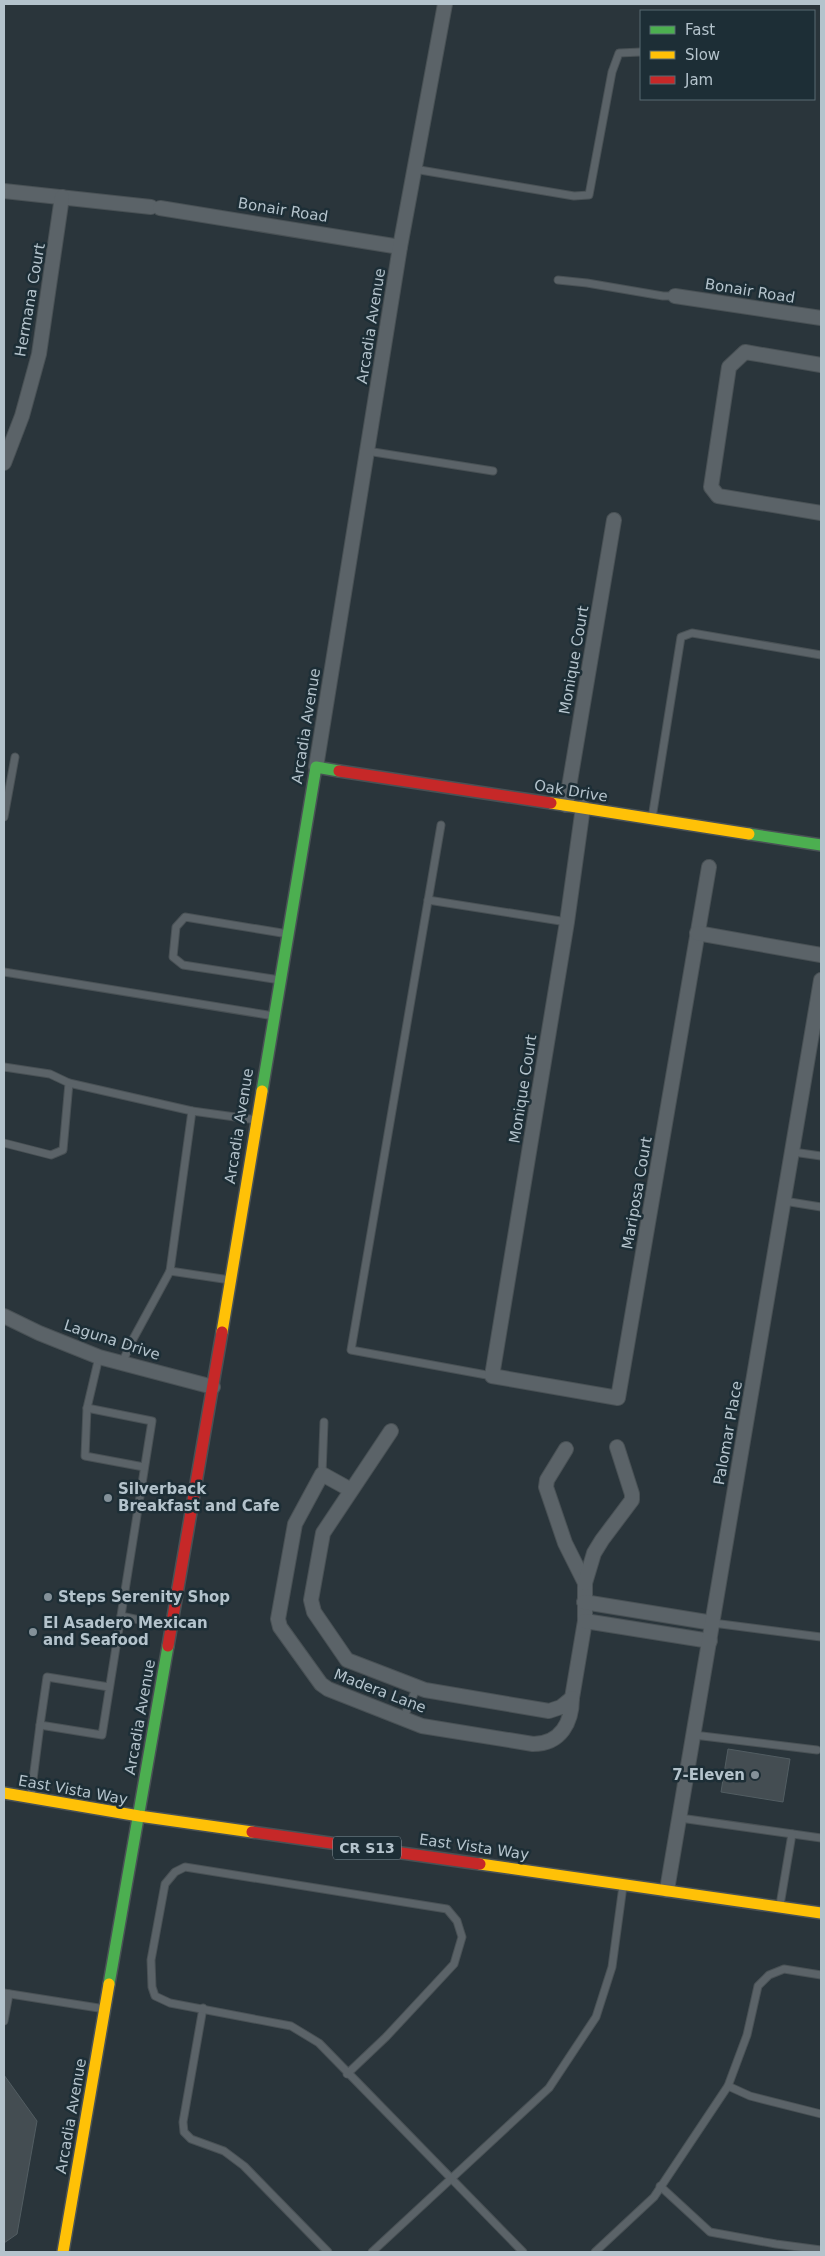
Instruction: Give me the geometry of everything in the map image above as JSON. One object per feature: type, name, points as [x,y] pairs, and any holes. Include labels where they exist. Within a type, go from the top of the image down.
[{"type":"street","name":"Arcadia Avenue","points":[[63,2252],[213,1387],[400,247],[445,4]]},
{"type":"street","name":"Bonair Road","points":[[4,192],[156,207],[400,247]]},
{"type":"street","name":"Hermana Court","points":[[4,463],[22,416],[39,354],[62,197]]},
{"type":"street","name":"Bonair Road","points":[[675,296],[821,318]]},
{"type":"street","points":[[821,365],[745,352],[729,367],[711,487],[718,496],[821,513]]},
{"type":"street","name":"Monique Court","points":[[566,805],[614,520]]},
{"type":"street","name":"Oak Drive","points":[[316,767],[821,845]]},
{"type":"street","name":"Monique Court","points":[[492,1376],[567,922],[583,808]]},
{"type":"street","name":"Mariposa Court","points":[[492,1376],[618,1398],[709,867]]},
{"type":"street","points":[[697,934],[821,955]]},
{"type":"street","name":"Palomar Place","points":[[667,1890],[821,980]]},
{"type":"street","name":"Laguna Drive","points":[[4,1316],[39,1333],[100,1357],[213,1387]]},
{"type":"street","name":"Madera Lane","points":[[391,1431],[323,1533],[312,1606],[347,1660],[417,1687],[549,1711],[561,1707],[572,1698]]},
{"type":"street","points":[[617,1447],[632,1494],[632,1500],[602,1540],[594,1554],[585,1583],[584,1602],[713,1623]]},
{"type":"street","points":[[566,1449],[547,1480],[546,1487],[565,1543],[585,1583]]},
{"type":"street","points":[[322,1474],[351,1490]]},
{"type":"street","name":"Madera Lane","points":[[322,1474],[300,1512],[291,1536],[278,1619],[280,1627],[321,1684],[328,1689],[422,1726],[541,1744],[563,1731],[569,1723],[572,1714],[572,1698],[585,1620],[584,1602]]},
{"type":"street","points":[[585,1620],[710,1641]]},
{"type":"street","name":"East Vista Way","points":[[4,1794],[140,1816],[623,1883],[821,1913]]},
{"type":"lane","points":[[414,169],[574,196],[589,195],[612,72],[619,53],[640,52]]},
{"type":"lane","points":[[558,280],[663,296],[675,296]]},
{"type":"lane","points":[[367,451],[493,471]]},
{"type":"lane","points":[[652,818],[680,637],[692,633],[821,655]]},
{"type":"lane","points":[[4,817],[15,757]]},
{"type":"lane","points":[[441,825],[351,1350],[492,1376]]},
{"type":"lane","points":[[428,900],[567,922]]},
{"type":"lane","points":[[280,980],[183,965],[173,957],[176,927],[185,917],[288,934]]},
{"type":"lane","points":[[4,972],[274,1016]]},
{"type":"lane","points":[[4,1067],[50,1074],[69,1083],[192,1111],[257,1120]]},
{"type":"lane","points":[[4,1143],[51,1155],[63,1150],[69,1083]]},
{"type":"lane","points":[[122,1363],[170,1272],[192,1111]]},
{"type":"lane","points":[[793,1152],[821,1156]]},
{"type":"lane","points":[[784,1200],[821,1207]]},
{"type":"lane","points":[[170,1272],[230,1280]]},
{"type":"lane","points":[[100,1357],[87,1408],[84,1456],[144,1467]]},
{"type":"lane","points":[[40,1725],[102,1735],[152,1421],[87,1408]]},
{"type":"lane","points":[[322,1474],[324,1422]]},
{"type":"lane","points":[[121,1616],[172,1627]]},
{"type":"lane","points":[[713,1623],[821,1637]]},
{"type":"lane","points":[[31,1798],[47,1677],[109,1687]]},
{"type":"lane","points":[[403,1719],[417,1687]]},
{"type":"lane","points":[[694,1734],[817,1750]]},
{"type":"lane","points":[[680,1818],[821,1838]]},
{"type":"lane","points":[[780,1906],[792,1834]]},
{"type":"lane","points":[[347,2074],[386,2037],[454,1964],[462,1937],[457,1921],[447,1908],[185,1867],[175,1872],[165,1884],[151,1960],[152,1987],[155,1996],[170,2003],[291,2026],[319,2043],[347,2074],[450,2180],[523,2252]]},
{"type":"lane","points":[[372,2252],[549,2088],[596,2017],[612,1967],[623,1883]]},
{"type":"lane","points":[[595,2252],[654,2197],[728,2086],[747,2035],[758,1986],[769,1975],[784,1969],[821,1975]]},
{"type":"lane","points":[[4,2021],[6,1994],[106,2009]]},
{"type":"lane","points":[[203,2008],[183,2122],[184,2132],[191,2139],[224,2151],[244,2166],[328,2252]]},
{"type":"lane","points":[[728,2086],[750,2096],[821,2114]]},
{"type":"lane","points":[[660,2186],[710,2232],[821,2250]]},
{"type":"building","name":"7-Eleven","points":[[728,1749],[790,1759],[783,1802],[721,1792]]},
{"type":"building","points":[[4,2075],[37,2121],[17,2234],[4,2243]]},
{"type":"traffic: fast","points":[[262,1091],[316,767],[339,771]]},
{"type":"traffic: fast","points":[[749,834],[821,845]]},
{"type":"traffic: fast","points":[[109,1984],[168,1646]]},
{"type":"traffic: slow","points":[[551,803],[749,834]]},
{"type":"traffic: slow","points":[[222,1332],[262,1091]]},
{"type":"traffic: slow","points":[[4,1793],[139,1816],[252,1832]]},
{"type":"traffic: slow","points":[[480,1864],[821,1913]]},
{"type":"traffic: slow","points":[[63,2252],[109,1984]]},
{"type":"traffic: jam","points":[[339,771],[551,803]]},
{"type":"traffic: jam","points":[[168,1646],[222,1332]]},
{"type":"traffic: jam","points":[[252,1832],[480,1864]]},
{"type":"place","name":"Silverback Breakfast and Cafe","points":[[108,1498]]},
{"type":"place","name":"Steps Serenity Shop","points":[[48,1597]]},
{"type":"place","name":"El Asadero Mexican and Seafood","points":[[33,1632]]},
{"type":"place","name":"7-Eleven","points":[[755,1775]]}]
